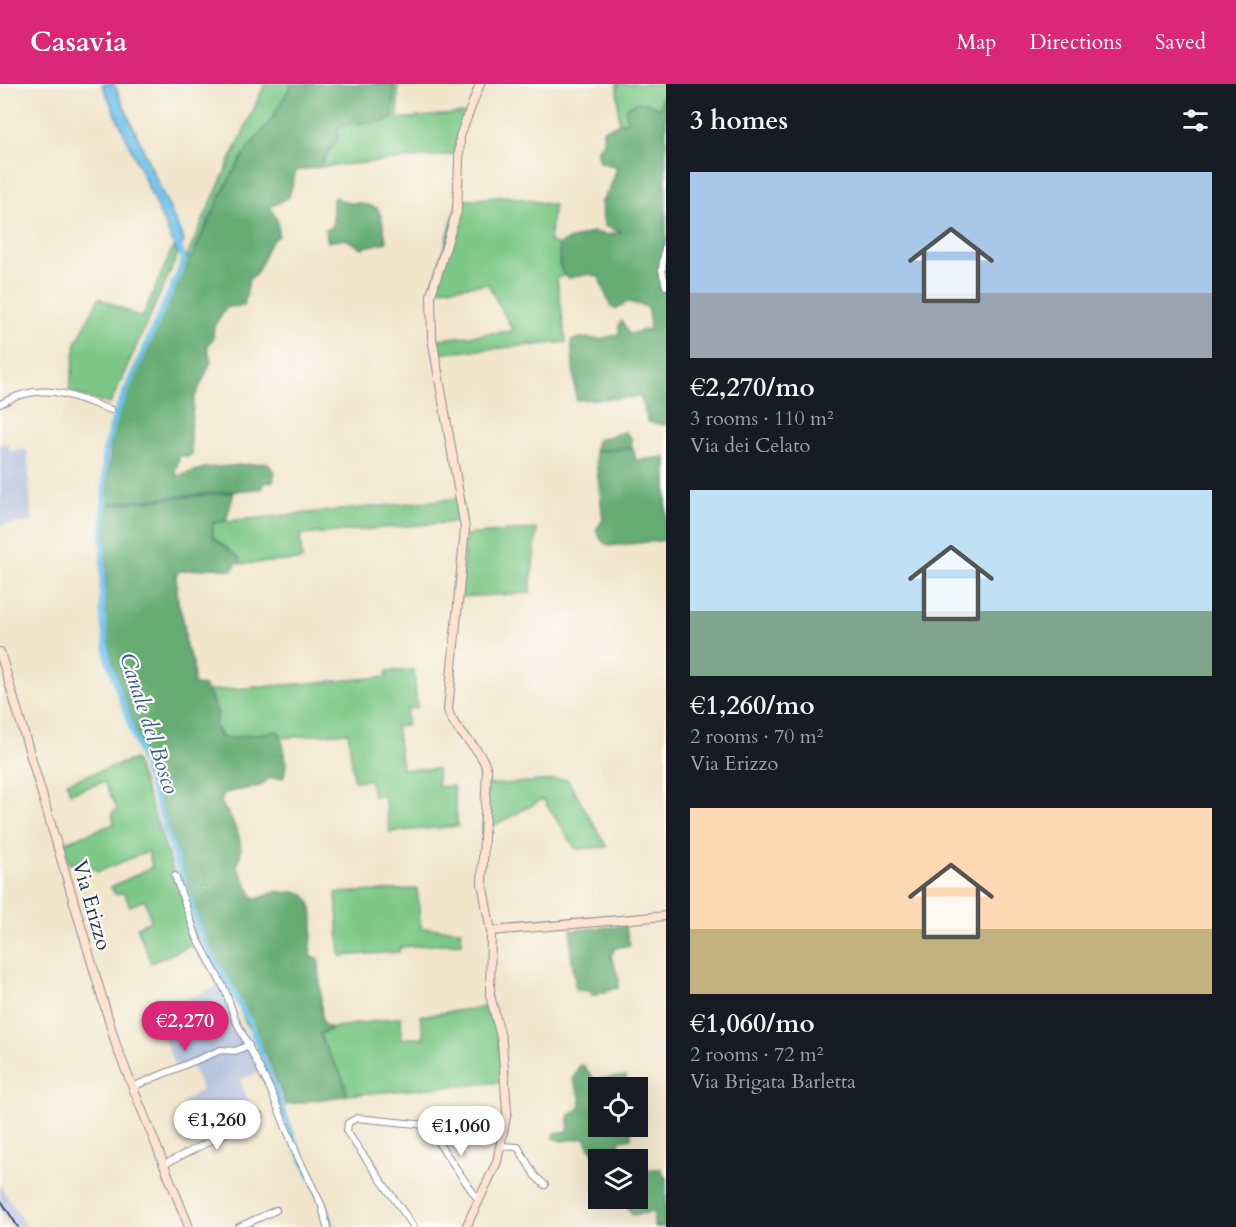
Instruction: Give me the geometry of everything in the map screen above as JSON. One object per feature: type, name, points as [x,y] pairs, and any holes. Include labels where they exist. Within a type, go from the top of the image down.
[{"type":"main road","points":[[466,1227],[494,1170],[501,1146],[507,1094],[500,1026],[490,995],[491,931],[482,883],[487,770],[480,754],[451,719],[448,710],[465,528],[432,338],[430,306],[433,286],[457,211],[460,136],[480,84]]},
{"type":"main road","name":"Via Erizzo","points":[[0,652],[95,976],[132,1087],[189,1227]]},
{"type":"main road","points":[[491,931],[666,916]]},
{"type":"street","points":[[666,240],[662,270],[666,286]]},
{"type":"street","points":[[0,404],[25,392],[38,390],[76,398],[111,410]]},
{"type":"street","points":[[175,876],[197,938],[225,990],[235,1019],[322,1206],[327,1227]]},
{"type":"street","points":[[132,1087],[221,1050],[235,1051],[249,1045]]},
{"type":"street","points":[[163,1165],[260,1116]]},
{"type":"street","points":[[414,1227],[347,1132],[348,1123],[357,1118],[426,1125],[479,1201]]},
{"type":"street","points":[[501,1146],[518,1146],[535,1176],[545,1185]]},
{"type":"street","points":[[239,1227],[276,1210]]},
{"type":"shaded area","points":[[8,443],[9,451],[27,450],[32,522],[0,525],[0,444]]},
{"type":"shaded area","points":[[220,985],[263,1070],[240,1080],[254,1116],[224,1131],[215,1107],[188,1118],[183,1102],[202,1090],[190,1062],[176,1067],[152,1014]]},
{"type":"shaded area","points":[[0,1185],[27,1227],[11,1227],[0,1210]]},
{"type":"green space","points":[[265,84],[292,84],[274,117],[258,136],[226,185],[192,257],[185,260]]},
{"type":"green space","points":[[292,84],[394,84],[393,118],[386,121],[344,125],[338,129],[337,142],[327,151],[319,167],[296,171],[289,197],[270,207],[278,222],[278,236],[269,245],[258,270],[249,279],[244,306],[226,307],[214,326],[213,339],[207,345],[211,362],[194,399],[190,431],[192,454],[188,457],[180,455],[175,473],[179,476],[204,468],[267,463],[275,472],[273,481],[264,483],[263,488],[106,504],[112,426],[185,260],[192,257],[228,181],[248,148],[271,120]]},
{"type":"green space","points":[[394,84],[398,84],[398,119],[464,113],[456,154],[319,167],[338,138],[338,129],[344,125],[386,121],[393,118]]},
{"type":"green space","points":[[617,84],[666,84],[659,110],[626,108],[628,121],[619,123]]},
{"type":"green space","points":[[666,87],[666,425],[648,422],[641,397],[576,400],[571,341],[580,338],[602,339],[619,334],[619,324],[622,321],[629,334],[650,329],[648,307],[628,302],[615,309],[611,307],[599,277],[590,274],[568,278],[560,267],[559,245],[593,232],[607,235],[621,232],[604,226],[601,203],[610,188],[617,167],[600,162],[597,149],[604,143],[603,130],[627,121],[626,108],[630,105],[642,102],[659,109]]},
{"type":"green space","points":[[506,196],[554,205],[549,241],[559,245],[559,263],[564,275],[557,279],[566,342],[435,354],[432,340],[513,331],[488,284],[432,290],[458,201]]},
{"type":"green space","points":[[335,197],[347,203],[360,203],[377,208],[387,242],[361,248],[346,239],[328,242],[325,230],[333,227]]},
{"type":"green space","points":[[174,245],[178,254],[110,404],[69,392],[76,343],[99,298],[142,318]]},
{"type":"green space","points":[[625,432],[631,438],[632,447],[594,451],[598,439]]},
{"type":"green space","points":[[633,448],[636,460],[666,457],[666,540],[609,546],[602,541],[596,530],[603,520],[595,452]]},
{"type":"green space","points":[[234,492],[226,521],[213,523],[213,537],[240,559],[232,570],[214,568],[179,571],[176,575],[178,602],[184,623],[186,646],[193,663],[194,685],[204,686],[218,714],[215,725],[219,736],[227,738],[276,731],[280,733],[284,750],[286,767],[283,778],[270,778],[260,786],[224,793],[221,802],[240,840],[240,857],[237,866],[253,897],[257,899],[278,891],[301,893],[311,905],[313,914],[310,957],[317,958],[319,962],[322,1021],[324,1025],[332,1028],[320,1034],[326,1050],[343,1079],[347,1095],[286,1105],[267,1057],[246,1024],[232,988],[208,945],[112,662],[105,620],[107,505]]},
{"type":"green space","points":[[461,498],[465,521],[300,535],[302,560],[239,564],[240,559],[213,537],[213,523],[217,522]]},
{"type":"green space","points":[[537,529],[530,593],[460,597],[465,535]]},
{"type":"green space","points":[[414,670],[417,708],[407,709],[407,725],[396,726],[402,769],[437,769],[438,787],[453,786],[458,826],[390,832],[384,796],[373,796],[370,780],[354,781],[348,732],[281,738],[280,733],[276,731],[223,739],[214,725],[216,712],[208,691],[386,677],[387,671]]},
{"type":"green space","points":[[135,759],[198,942],[151,963],[137,927],[151,921],[145,900],[130,906],[124,893],[115,894],[111,887],[152,867],[148,851],[98,872],[90,867],[87,859],[69,864],[63,843],[114,824],[112,813],[117,808],[104,782],[70,793],[67,782]]},
{"type":"green space","points":[[567,779],[607,847],[576,849],[543,799],[482,832],[486,785]]},
{"type":"green space","points":[[417,889],[421,928],[461,930],[462,943],[400,947],[399,952],[340,956],[336,893]]},
{"type":"green space","points":[[625,926],[630,945],[615,948],[611,956],[619,979],[618,988],[595,995],[592,995],[590,991],[576,990],[571,954],[571,930]]},
{"type":"green space","points":[[493,1006],[504,1082],[347,1095],[343,1078],[320,1034],[332,1028],[401,1017],[402,1039],[424,1037],[420,1016]]},
{"type":"green space","points":[[583,1065],[592,1077],[588,1077],[588,1137],[631,1137],[618,1141],[622,1149],[591,1149],[585,1138],[562,1141],[554,1138],[554,1133],[568,1131],[569,1116],[581,1107],[580,1095],[573,1080],[579,1066]]},
{"type":"green space","points":[[648,1169],[661,1169],[666,1179],[666,1227],[654,1227],[654,1212],[632,1215],[629,1209],[648,1209]]},
{"type":"water","points":[[102,84],[114,84],[184,241],[178,254]]},
{"type":"waterway","name":"Canale del Bosco","points":[[178,243],[184,260],[182,266],[116,413],[105,451],[102,610],[108,659],[203,939],[249,1021],[297,1148],[329,1215],[331,1227]]},
{"type":"railway","points":[[0,1199],[18,1227]]}]
